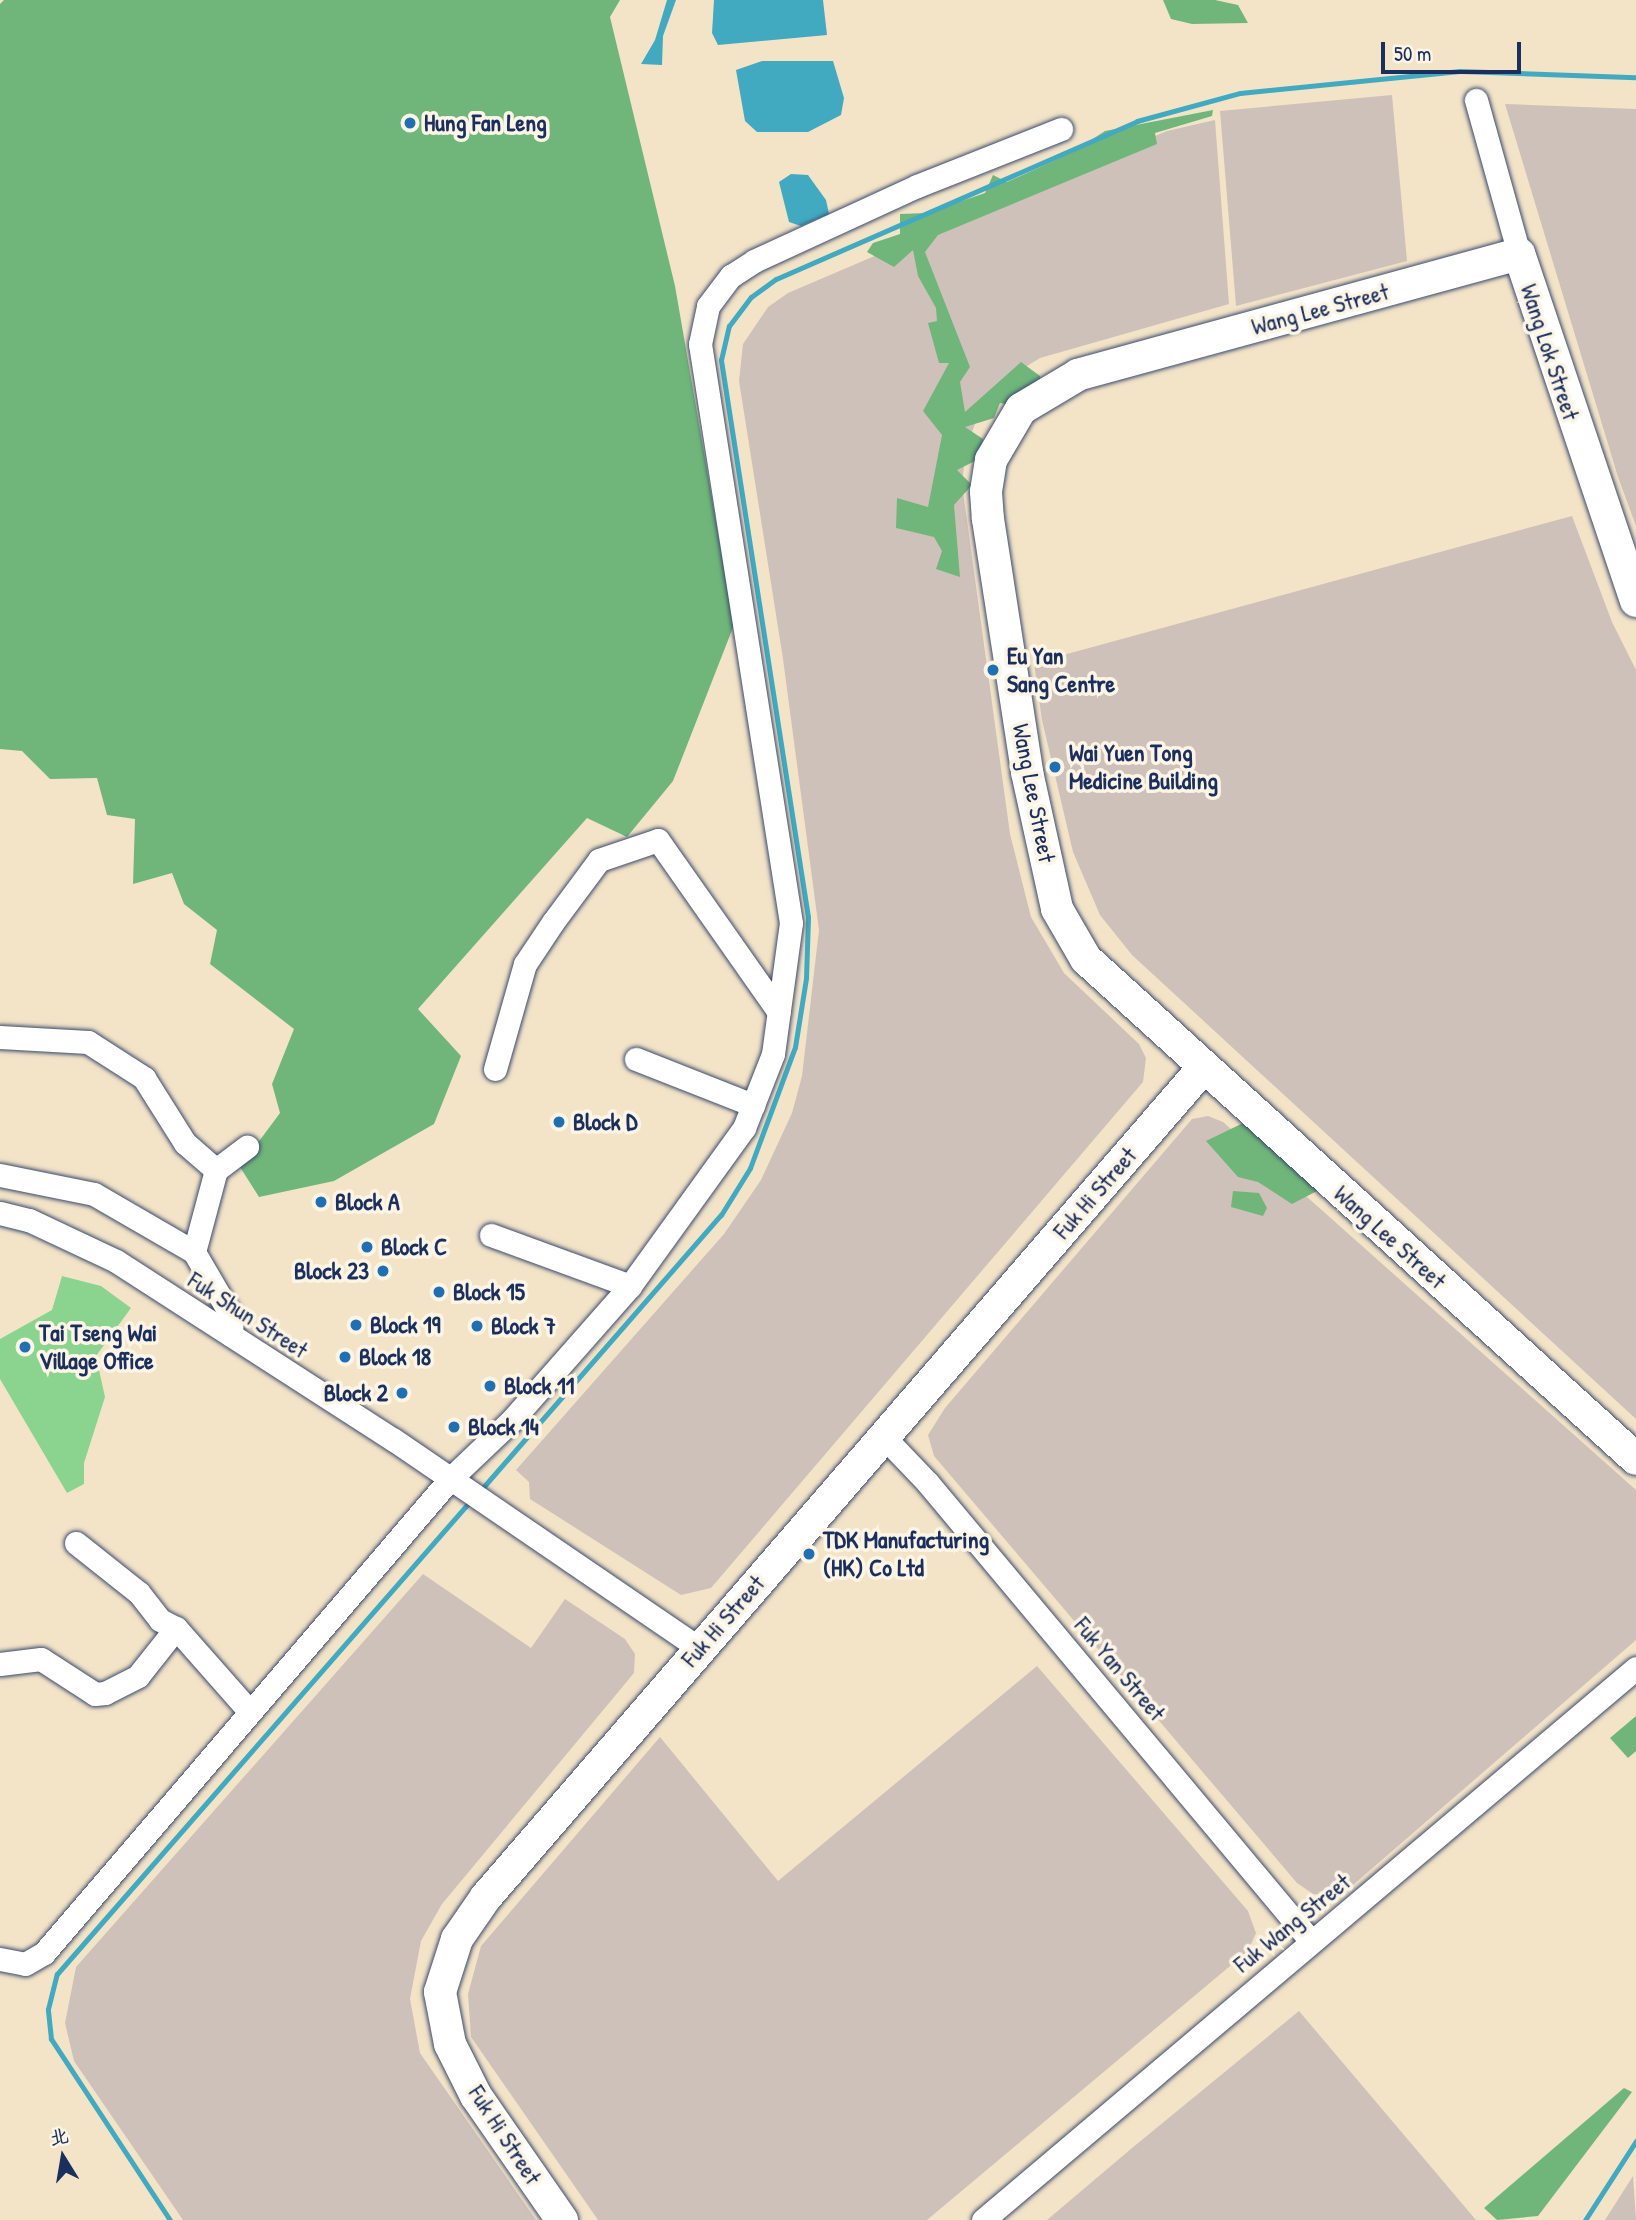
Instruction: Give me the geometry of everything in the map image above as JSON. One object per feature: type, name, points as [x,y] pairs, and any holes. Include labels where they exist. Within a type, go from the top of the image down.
[{"type":"street","name":"Wang Lok Street","points":[[1476,100],[1519,254],[1636,601]]},
{"type":"street","points":[[0,1959],[25,1964],[44,1953],[250,1712],[629,1286],[744,1128],[773,1054],[791,923],[789,888],[700,344],[708,306],[731,276],[754,261],[1061,128]]},
{"type":"street","name":"Wang Lee Street","points":[[1519,254],[1078,375],[1021,409],[990,460],[986,492],[988,519],[1027,772],[1057,909],[1086,959],[1636,1460]]},
{"type":"street","points":[[495,1069],[525,964],[553,922],[599,860],[658,840],[779,1012]]},
{"type":"street","points":[[0,1037],[88,1042],[144,1078],[185,1143],[216,1170]]},
{"type":"street","points":[[635,1059],[753,1105]]},
{"type":"street","name":"Fuk Hi Street","points":[[562,2220],[476,2096],[450,2044],[440,1992],[457,1939],[486,1897],[699,1648],[1203,1068]]},
{"type":"street","points":[[194,1252],[216,1170],[247,1147]]},
{"type":"street","points":[[0,1175],[94,1194],[194,1252],[232,1317],[231,1335]]},
{"type":"street","name":"Fuk Shun Street","points":[[0,1213],[29,1220],[116,1261],[492,1506],[699,1648]]},
{"type":"street","points":[[491,1235],[629,1286]]},
{"type":"street","name":"Fuk Yan Street","points":[[884,1437],[928,1482],[1310,1940]]},
{"type":"street","points":[[76,1543],[139,1593],[160,1620],[176,1628],[250,1712]]},
{"type":"street","points":[[0,1664],[41,1659],[95,1694],[106,1693],[138,1676],[176,1628]]},
{"type":"street","name":"Fuk Wang Street","points":[[983,2220],[1310,1940],[1636,1668]]},
{"type":"shaded area","points":[[1392,95],[1407,261],[1236,306],[1220,111]]},
{"type":"shaded area","points":[[1505,104],[1636,109],[1636,526],[1618,477]]},
{"type":"shaded area","points":[[1215,120],[1229,304],[1040,358],[1014,374],[976,421],[966,449],[962,484],[1010,834],[1031,917],[1064,973],[1139,1044],[1146,1058],[1143,1082],[711,1588],[681,1595],[530,1499],[529,1482],[516,1470],[724,1234],[761,1180],[792,1113],[802,1076],[819,930],[783,659],[739,381],[743,344],[768,307],[788,293],[1167,131]]},
{"type":"shaded area","points":[[1572,516],[1612,622],[1636,670],[1636,1419],[1132,955],[1100,915],[1073,852],[1042,720],[1034,663]]},
{"type":"shaded area","points":[[1208,1116],[1223,1122],[1636,1490],[1636,1640],[1346,1891],[1327,1896],[1313,1894],[1297,1883],[934,1456],[928,1435],[945,1408],[1192,1119]]},
{"type":"shaded area","points":[[423,1574],[531,1648],[565,1599],[625,1639],[635,1654],[634,1673],[442,1904],[421,1941],[410,1999],[420,2053],[536,2220],[183,2220],[74,2061],[65,2023],[76,1967]]},
{"type":"shaded area","points":[[1037,1666],[1248,1911],[1256,1933],[1248,1951],[927,2220],[598,2220],[471,2037],[468,1994],[481,1946],[660,1737],[778,1881]]},
{"type":"shaded area","points":[[1299,2011],[1476,2220],[1047,2220],[1132,2148]]},
{"type":"shaded area","points":[[1633,2176],[1636,2220],[1605,2220]]},
{"type":"green space","points":[[4,0],[620,0],[610,17],[675,286],[734,625],[673,781],[627,837],[587,818],[418,1009],[461,1056],[434,1124],[334,1181],[259,1197],[240,1167],[280,1113],[272,1084],[294,1029],[210,964],[217,930],[184,904],[172,873],[133,884],[135,819],[107,815],[97,778],[50,779],[22,751],[0,749],[0,4]]},
{"type":"green space","points":[[1163,0],[1215,0],[1238,5],[1248,23],[1192,24],[1171,19]]},
{"type":"green space","points":[[1213,110],[1212,116],[1155,133],[1157,144],[938,235],[925,252],[970,367],[960,382],[965,412],[1021,362],[1040,376],[1047,411],[1000,403],[994,418],[965,427],[983,439],[981,458],[957,470],[972,485],[954,505],[960,577],[936,569],[942,551],[934,537],[896,528],[897,498],[928,507],[942,435],[923,411],[949,363],[939,363],[928,323],[937,321],[936,308],[918,276],[913,250],[894,267],[867,252],[873,243],[900,234],[900,214],[927,213],[985,193],[993,175],[1007,182],[1073,152],[1105,131]]},
{"type":"green space","points":[[1270,1110],[1306,1147],[1317,1191],[1292,1204],[1258,1182],[1238,1177],[1206,1141]]},
{"type":"green space","points":[[1233,1191],[1259,1193],[1267,1208],[1263,1216],[1231,1207]]},
{"type":"green space","points":[[62,1276],[101,1286],[131,1308],[96,1356],[105,1397],[84,1463],[84,1484],[67,1493],[0,1379],[0,1339],[52,1310]]},
{"type":"green space","points":[[1636,1716],[1636,1751],[1628,1758],[1610,1738]]},
{"type":"green space","points":[[1624,2088],[1632,2092],[1538,2216],[1497,2220],[1484,2208]]},
{"type":"water","points":[[667,0],[676,0],[663,36],[662,65],[641,64],[655,40]]},
{"type":"water","points":[[714,0],[823,0],[827,35],[718,45],[712,33]]},
{"type":"water","points":[[762,61],[833,61],[844,98],[841,115],[808,132],[757,132],[745,121],[736,70]]},
{"type":"water","points":[[791,174],[808,175],[826,200],[829,214],[801,226],[789,222],[779,182]]},
{"type":"waterway","points":[[479,1492],[721,1215],[750,1168],[795,1047],[806,978],[808,917],[721,360],[729,326],[751,297],[776,279],[1137,121],[1240,93],[1460,71],[1636,77]]},
{"type":"waterway","points":[[170,2220],[51,2039],[48,2009],[57,1974],[472,1499]]},
{"type":"waterway","points":[[1585,2220],[1636,2141]]},
{"type":"place","name":"Hung Fan Leng","points":[[410,123]]},
{"type":"place","name":"Eu Yan Sang Centre","points":[[993,670]]},
{"type":"place","name":"Wai Yuen Tong Medicine Building","points":[[1055,767]]},
{"type":"place","name":"Block D","points":[[559,1122]]},
{"type":"place","name":"Block A","points":[[321,1202]]},
{"type":"place","name":"Block C","points":[[367,1247]]},
{"type":"place","name":"Block 23","points":[[383,1271]]},
{"type":"place","name":"Block 15","points":[[439,1292]]},
{"type":"place","name":"Block 19","points":[[356,1325]]},
{"type":"place","name":"Block 7","points":[[477,1326]]},
{"type":"place","name":"Tai Tseng Wai Village Office","points":[[25,1347]]},
{"type":"place","name":"Block 18","points":[[345,1357]]},
{"type":"place","name":"Block 11","points":[[490,1386]]},
{"type":"place","name":"Block 2","points":[[402,1393]]},
{"type":"place","name":"Block 14","points":[[454,1427]]},
{"type":"place","name":"TDK Manufacturing (HK) Co Ltd","points":[[809,1554]]}]
